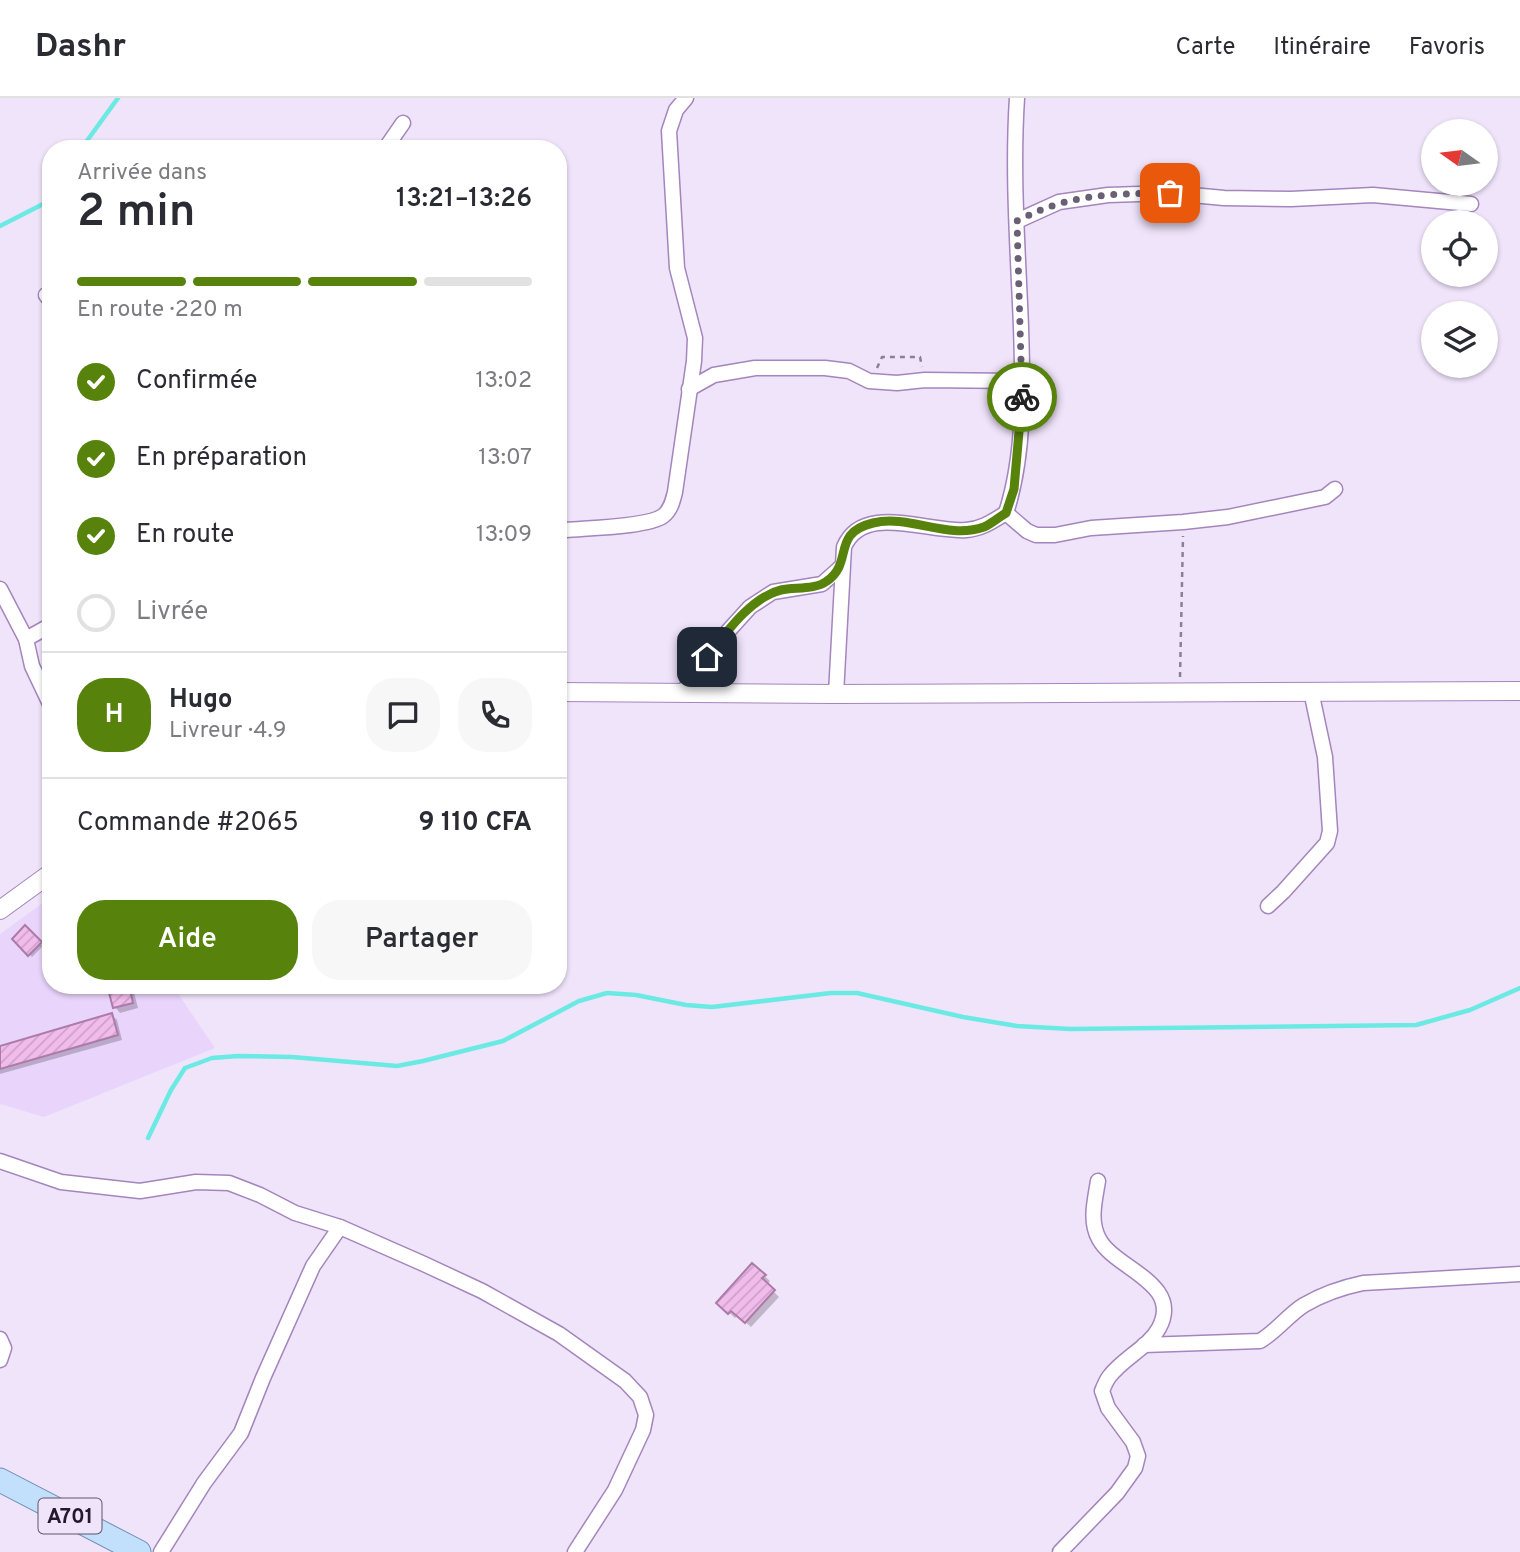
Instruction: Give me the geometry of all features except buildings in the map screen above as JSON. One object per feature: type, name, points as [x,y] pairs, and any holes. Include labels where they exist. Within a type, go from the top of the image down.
[{"type":"main road","name":"A701","points":[[0,1480],[139,1552]]},
{"type":"street","points":[[567,530],[644,523],[662,517],[670,508],[675,492],[695,338],[677,268],[669,131],[672,98]]},
{"type":"street","points":[[671,119],[686,98]]},
{"type":"street","points":[[836,694],[841,567],[848,537],[860,527],[876,522],[902,523],[937,530],[984,527],[1006,513],[1014,489],[1023,381],[1015,152],[1017,98]]},
{"type":"street","points":[[391,140],[403,123]]},
{"type":"street","points":[[1017,221],[1059,202],[1108,195],[1170,193],[1224,198],[1291,199],[1373,195],[1471,204]]},
{"type":"street","points":[[689,389],[714,375],[755,368],[825,368],[849,371],[869,381],[897,383],[925,380],[1023,381]]},
{"type":"street","points":[[1006,513],[1027,531],[1036,535],[1055,535],[1117,526],[1228,517],[1325,497],[1335,489]]},
{"type":"street","points":[[683,692],[721,639],[750,607],[773,592],[822,584],[841,567]]},
{"type":"street","points":[[0,589],[26,639],[32,666],[42,687]]},
{"type":"street","points":[[26,639],[42,630]]},
{"type":"street","points":[[1268,905],[1327,843],[1330,831],[1325,757],[1311,691]]},
{"type":"street","points":[[567,692],[836,694],[1520,691]]},
{"type":"street","points":[[0,909],[42,879]]},
{"type":"street","points":[[0,1160],[61,1182],[140,1191],[196,1182],[229,1183],[295,1213],[340,1227],[482,1291],[559,1334],[625,1381],[640,1397],[646,1415],[643,1430],[615,1490],[575,1552]]},
{"type":"street","points":[[1060,1552],[1117,1493],[1135,1468],[1138,1456],[1133,1442],[1108,1408],[1102,1391],[1109,1376],[1158,1329],[1163,1314],[1162,1299],[1150,1282],[1107,1251],[1098,1237],[1093,1206],[1098,1181]]},
{"type":"street","points":[[161,1552],[204,1483],[241,1433],[313,1266],[340,1227]]},
{"type":"street","points":[[1144,1345],[1260,1341],[1271,1335],[1303,1306],[1348,1286],[1363,1283],[1520,1274]]},
{"type":"street","points":[[0,1339],[4,1348],[0,1360]]},
{"type":"path","points":[[869,381],[883,357],[920,357],[925,380]]},
{"type":"path","points":[[1180,693],[1183,522]]},
{"type":"shaded area","points":[[42,904],[42,994],[178,994],[215,1048],[44,1117],[0,1104],[0,934]]},
{"type":"waterway","points":[[88,140],[118,98]]},
{"type":"waterway","points":[[0,226],[42,205]]},
{"type":"waterway","points":[[148,1138],[185,1068],[212,1058],[292,1057],[397,1066],[503,1041],[579,1001],[607,993],[712,1007],[831,993],[857,993],[963,1017],[1017,1026],[1070,1029],[1416,1025],[1470,1010],[1520,988]]},
{"type":"way so far","points":[[1022,397],[1017,221],[1039,209],[1077,198],[1170,193]]},
{"type":"route","points":[[707,657],[750,607],[773,592],[811,587],[828,581],[841,567],[848,537],[860,527],[876,522],[902,523],[937,530],[967,530],[984,527],[1006,513],[1014,489],[1022,397]]}]
